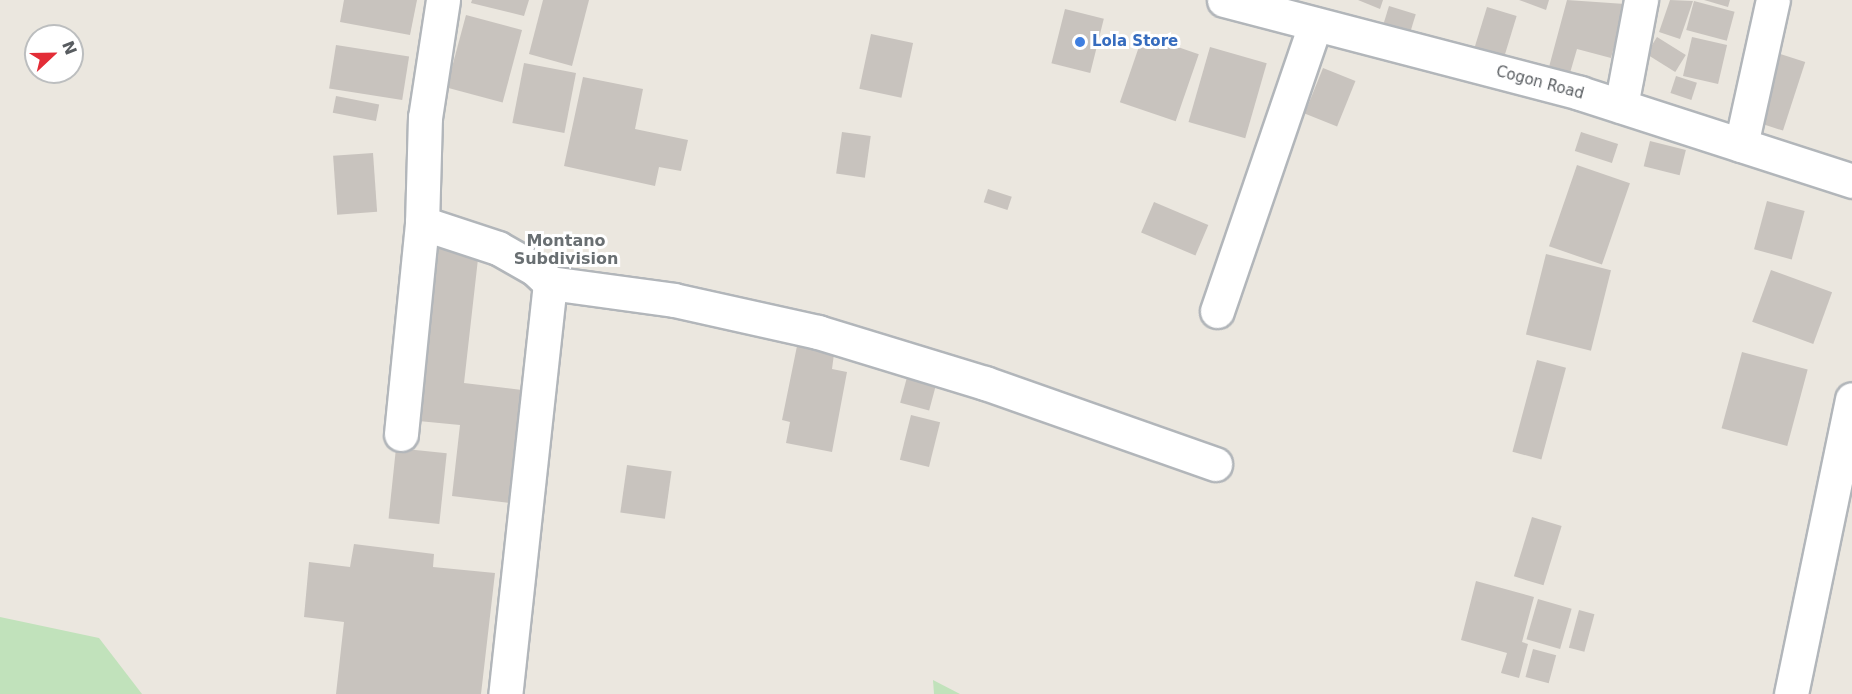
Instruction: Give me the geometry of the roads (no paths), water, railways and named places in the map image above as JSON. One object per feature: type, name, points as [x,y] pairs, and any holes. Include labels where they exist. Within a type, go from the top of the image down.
[{"type":"street","points":[[401,434],[422,223],[425,117],[443,0]]},
{"type":"street","name":"Cogon Road","points":[[1224,0],[1621,106],[1852,181]]},
{"type":"street","points":[[1621,106],[1641,0]]},
{"type":"street","points":[[1741,145],[1773,0]]},
{"type":"street","points":[[1217,311],[1315,24]]},
{"type":"street","points":[[422,223],[498,248],[535,269],[550,283],[674,300],[818,332],[984,383],[1215,464]]},
{"type":"street","points":[[505,694],[550,283]]},
{"type":"street","points":[[1791,694],[1852,399]]},
{"type":"place","name":"Lola Store","points":[[1080,42]]},
{"type":"district","name":"Montano Subdivision","points":[[566,250]]}]
